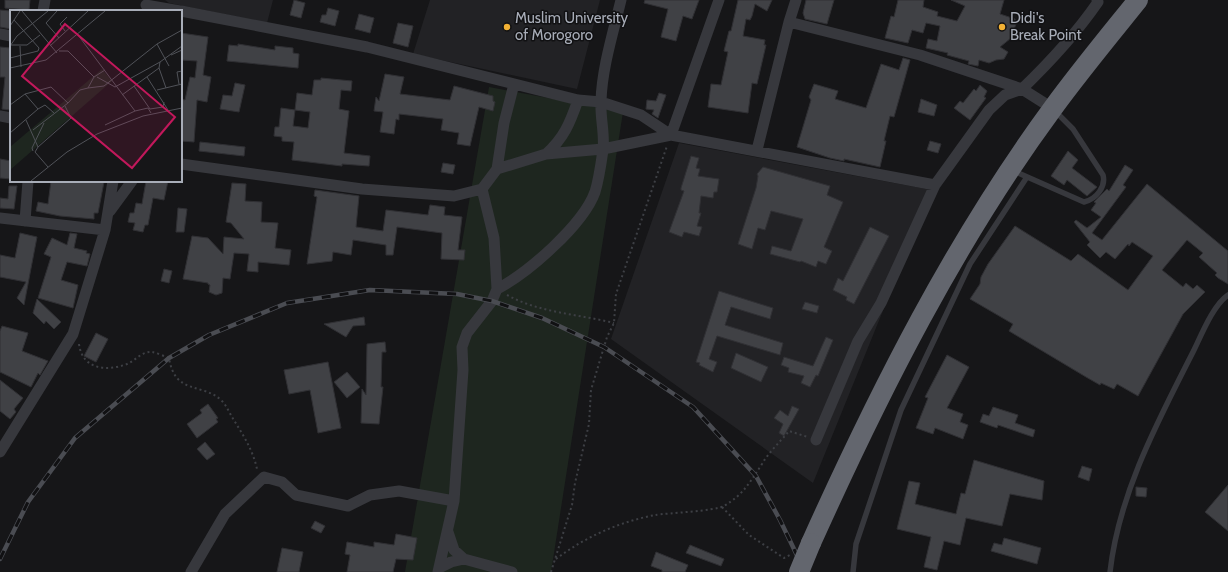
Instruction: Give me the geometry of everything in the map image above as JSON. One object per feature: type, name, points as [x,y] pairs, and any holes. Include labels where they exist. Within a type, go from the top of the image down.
[{"type":"highway","points":[[799,572],[846,465],[884,389],[962,247],[1019,173],[1052,108],[1138,0]]},
{"type":"street","points":[[43,10],[45,0]]},
{"type":"street","points":[[497,289],[525,272],[573,225],[594,193],[600,174],[603,149],[601,102],[603,78],[621,0]]},
{"type":"street","points":[[671,136],[719,0]]},
{"type":"street","points":[[757,150],[789,22],[796,0]]},
{"type":"street","points":[[816,440],[858,341],[881,303],[935,184],[989,110],[1005,95],[1022,89],[1050,63],[1087,18],[1098,2],[1097,0]]},
{"type":"street","points":[[146,5],[175,10]]},
{"type":"street","points":[[182,11],[367,47],[578,100],[601,102],[641,115],[671,136]]},
{"type":"street","points":[[789,22],[920,55],[1022,89],[1052,108]]},
{"type":"street","points":[[0,34],[10,36]]},
{"type":"street","points":[[182,164],[362,189],[454,196],[482,189],[497,169],[504,123],[514,84]]},
{"type":"street","points":[[546,154],[559,142],[570,123],[578,100]]},
{"type":"street","points":[[0,116],[10,118]]},
{"type":"street","points":[[497,169],[546,154],[603,149],[671,136],[757,150],[935,184]]},
{"type":"street","points":[[25,221],[28,182]]},
{"type":"street","points":[[0,452],[74,334],[105,230],[113,182]]},
{"type":"street","points":[[108,213],[131,182]]},
{"type":"street","points":[[438,570],[454,501],[463,370],[462,347],[467,333],[492,301],[497,289],[494,238],[482,189]]},
{"type":"street","points":[[0,218],[105,230]]},
{"type":"street","points":[[191,572],[226,514],[240,498],[264,477],[282,482],[296,495],[348,506],[370,495],[399,491],[454,501]]},
{"type":"street","points":[[448,532],[454,550],[464,559],[512,572]]},
{"type":"street","points":[[438,570],[451,562],[464,559]]},
{"type":"lane","points":[[853,572],[856,544],[901,410],[970,264],[1019,173],[1084,202],[1090,201],[1095,197],[1104,181],[1103,175],[1073,129],[1052,108]]},
{"type":"lane","points":[[1110,572],[1112,553],[1120,521],[1153,431],[1212,314],[1228,295]]},
{"type":"path","points":[[551,572],[572,505],[575,483],[589,424],[591,390],[607,337],[614,323],[616,294],[671,136]]},
{"type":"path","points":[[497,289],[512,298],[550,312],[580,315],[614,323]]},
{"type":"path","points":[[74,334],[79,344],[80,354],[89,363],[104,369],[127,364],[143,354],[151,352],[169,358],[171,371],[180,381],[200,391],[213,394],[223,402],[243,434],[258,473],[264,477]]},
{"type":"path","points":[[555,560],[569,549],[616,525],[654,516],[722,507],[738,496],[746,488],[756,476],[762,463],[789,431],[816,440]]},
{"type":"path","points":[[722,507],[749,535],[784,558],[791,554]]},
{"type":"shaded area","points":[[165,0],[273,0],[267,23],[169,3]]},
{"type":"shaded area","name":"Muslim University of Morogoro","points":[[430,0],[600,0],[577,89],[413,54]]},
{"type":"shaded area","points":[[489,87],[623,112],[551,572],[405,572]]},
{"type":"shaded area","points":[[679,143],[932,190],[813,483],[611,339]]},
{"type":"building","points":[[5,0],[30,0],[29,10],[5,8]]},
{"type":"building","points":[[294,0],[305,3],[301,18],[290,15]]},
{"type":"building","points":[[645,0],[699,0],[692,19],[683,16],[676,41],[661,37],[668,9],[644,3]]},
{"type":"building","points":[[738,0],[772,0],[767,11],[755,4],[750,20],[746,19],[743,36],[765,40],[764,45],[766,45],[757,84],[752,83],[748,113],[708,107],[711,84],[721,85],[728,52],[724,51],[729,31],[731,31]]},
{"type":"building","points":[[806,0],[834,0],[827,24],[805,19],[803,13]]},
{"type":"building","points":[[898,0],[924,0],[923,7],[938,12],[937,16],[957,21],[965,6],[951,0],[1004,0],[1000,14],[1015,19],[1016,24],[1011,38],[1000,47],[1008,52],[1004,59],[989,63],[979,60],[978,66],[968,64],[969,61],[947,55],[948,53],[926,48],[928,39],[937,41],[940,26],[926,23],[923,33],[912,30],[908,43],[885,38],[891,16],[894,17]]},
{"type":"building","points":[[328,8],[339,11],[335,26],[320,22],[322,15],[326,15]]},
{"type":"building","points":[[0,10],[10,11],[10,29],[0,27]]},
{"type":"building","points":[[359,14],[374,18],[370,33],[355,29]]},
{"type":"building","points":[[398,23],[413,26],[408,47],[393,43]]},
{"type":"building","points":[[182,33],[208,37],[203,75],[211,77],[207,102],[197,100],[194,142],[182,141],[182,99],[185,100],[190,77],[195,78],[197,61],[182,60]]},
{"type":"building","points":[[238,44],[275,50],[275,46],[293,48],[293,53],[299,54],[298,68],[227,61],[229,45],[238,46]]},
{"type":"building","points":[[0,47],[10,48],[10,110],[2,109],[5,77],[0,77]]},
{"type":"building","points":[[903,58],[910,60],[894,117],[890,116],[880,167],[844,159],[844,161],[830,158],[797,147],[811,100],[809,97],[814,84],[838,91],[835,99],[866,108],[881,64],[899,70]]},
{"type":"building","points":[[385,74],[404,77],[400,94],[450,100],[454,86],[493,96],[493,101],[495,102],[493,111],[479,107],[470,146],[457,144],[459,133],[441,130],[443,119],[399,114],[399,120],[396,119],[394,134],[380,132],[383,112],[374,111],[376,97],[379,101]]},
{"type":"building","points":[[321,78],[352,81],[351,91],[341,90],[339,109],[349,111],[344,153],[370,156],[369,166],[342,164],[342,166],[292,160],[294,142],[282,141],[282,137],[274,136],[275,127],[279,127],[281,108],[295,110],[297,93],[312,95],[314,80],[321,80]],"holes":[[[295,110],[310,112],[308,128],[293,126]]]},
{"type":"building","points":[[235,83],[245,85],[239,112],[220,109],[223,95],[232,96]]},
{"type":"building","points":[[980,85],[987,91],[984,97],[986,98],[970,120],[954,108],[960,101],[963,103],[974,89],[976,91]]},
{"type":"building","points":[[659,93],[666,95],[658,118],[652,114],[654,110],[646,109],[647,100],[656,101]]},
{"type":"building","points":[[921,99],[937,105],[934,116],[918,112]]},
{"type":"building","points":[[930,141],[941,144],[938,153],[927,150]]},
{"type":"building","points":[[200,142],[245,147],[244,156],[199,151]]},
{"type":"building","points":[[1068,151],[1078,160],[1072,168],[1097,187],[1087,196],[1067,180],[1064,185],[1051,176]]},
{"type":"building","points":[[691,156],[699,158],[696,168],[700,169],[698,176],[719,179],[717,192],[714,192],[713,198],[701,196],[699,213],[701,213],[697,226],[702,227],[699,236],[684,232],[682,237],[669,232],[684,191],[681,190],[681,188]]},
{"type":"building","points":[[0,159],[10,161],[10,179],[0,178]]},
{"type":"building","points":[[443,163],[455,165],[453,174],[441,172]]},
{"type":"building","points":[[1125,165],[1133,170],[1123,185],[1126,187],[1092,233],[1102,240],[1147,184],[1228,251],[1228,284],[1215,275],[1217,273],[1199,257],[1203,253],[1187,240],[1162,270],[1183,287],[1186,283],[1193,289],[1197,285],[1205,292],[1183,314],[1138,396],[1117,384],[1114,389],[1101,383],[1100,385],[1086,377],[1009,331],[1013,324],[970,299],[980,284],[981,277],[988,264],[1015,226],[1071,261],[1078,254],[1128,290],[1153,256],[1132,242],[1129,246],[1128,244],[1115,259],[1106,252],[1100,258],[1087,245],[1090,242],[1074,222],[1076,220],[1087,228],[1101,217],[1091,210],[1096,203],[1094,202],[1107,189],[1109,191]]},
{"type":"building","points":[[763,167],[830,186],[827,195],[843,202],[824,247],[832,251],[826,264],[818,261],[816,267],[801,261],[770,254],[772,246],[791,251],[803,219],[771,211],[765,230],[758,228],[752,249],[738,244],[756,188],[757,174]]},
{"type":"building","points":[[51,182],[104,182],[98,213],[94,213],[94,219],[60,216],[36,211],[38,202],[48,204]]},
{"type":"building","points":[[146,182],[168,182],[164,200],[153,198],[148,225],[145,225],[143,232],[133,230],[135,223],[128,222],[130,213],[134,213],[136,203],[142,204]]},
{"type":"building","points":[[232,183],[246,184],[245,201],[262,202],[261,222],[278,223],[275,248],[291,250],[289,265],[258,262],[258,272],[247,271],[249,254],[234,253],[230,279],[223,278],[222,293],[216,295],[209,292],[210,285],[208,283],[183,279],[192,236],[208,238],[223,254],[224,237],[244,239],[231,223],[226,222]]},
{"type":"building","points":[[9,186],[17,186],[14,209],[0,208],[0,198],[8,199]]},
{"type":"building","points":[[315,190],[359,196],[356,227],[383,231],[386,210],[428,215],[430,205],[445,207],[444,215],[462,217],[458,250],[465,250],[464,260],[441,259],[442,233],[397,227],[393,255],[386,255],[386,245],[353,240],[351,255],[333,252],[332,261],[307,264],[317,197],[314,196]]},
{"type":"building","points":[[178,208],[187,209],[184,232],[176,232]]},
{"type":"building","points":[[870,227],[889,236],[854,304],[846,300],[847,297],[833,290],[838,278],[843,281]]},
{"type":"building","points":[[20,233],[37,237],[24,305],[17,298],[26,282],[0,277],[0,255],[15,258]]},
{"type":"building","points":[[70,233],[77,234],[74,248],[87,251],[86,253],[90,254],[87,266],[67,262],[61,280],[78,285],[73,308],[38,298],[51,257],[44,254],[52,238],[67,245]]},
{"type":"building","points":[[164,269],[172,271],[169,283],[161,281]]},
{"type":"building","points":[[719,291],[773,308],[770,319],[731,307],[725,325],[783,343],[780,355],[717,336],[709,359],[717,362],[713,372],[696,362]]},
{"type":"building","points":[[37,299],[61,322],[54,329],[46,321],[44,324],[33,313]]},
{"type":"building","points":[[805,302],[819,306],[817,313],[802,309]]},
{"type":"building","points":[[364,317],[365,325],[353,326],[346,337],[324,324]]},
{"type":"building","points":[[2,326],[28,333],[22,351],[48,361],[40,375],[38,373],[31,387],[0,372],[0,331]]},
{"type":"building","points":[[96,333],[108,339],[96,362],[84,356]]},
{"type":"building","points":[[826,337],[833,340],[818,376],[816,375],[810,387],[801,383],[804,376],[788,372],[789,368],[781,365],[784,357],[813,366]]},
{"type":"building","points":[[385,342],[386,352],[382,352],[381,387],[383,387],[379,424],[361,423],[362,389],[366,395],[367,344]]},
{"type":"building","points":[[736,353],[768,367],[761,382],[731,368]]},
{"type":"building","points":[[947,355],[969,367],[947,408],[963,414],[960,422],[968,425],[963,439],[935,428],[933,434],[916,428],[928,398],[925,397]]},
{"type":"building","points":[[328,362],[341,428],[318,433],[310,390],[289,394],[284,370]]},
{"type":"building","points":[[347,372],[360,387],[347,398],[334,382]]},
{"type":"building","points":[[0,380],[23,398],[14,409],[16,412],[10,419],[0,411]]},
{"type":"building","points":[[208,404],[218,418],[216,419],[218,422],[197,438],[187,424],[202,413],[200,410]]},
{"type":"building","points":[[792,406],[799,409],[784,436],[779,433],[783,424],[774,418],[780,410],[788,416]]},
{"type":"building","points":[[993,407],[1018,415],[1015,423],[1035,430],[1033,437],[998,425],[997,428],[980,422],[983,414],[989,416]]},
{"type":"building","points":[[205,442],[215,454],[207,460],[197,449]]},
{"type":"building","points":[[974,460],[1044,481],[1042,500],[1010,494],[1002,526],[966,518],[960,545],[944,541],[937,570],[924,567],[931,537],[897,529],[909,481],[920,483],[915,504],[956,514],[961,493],[965,494]]},
{"type":"building","points":[[1082,466],[1092,469],[1089,481],[1078,477]]},
{"type":"building","points":[[1228,485],[1228,531],[1205,512]]},
{"type":"building","points":[[1136,487],[1147,488],[1146,497],[1136,496]]},
{"type":"building","points":[[315,521],[325,526],[321,533],[311,528]]},
{"type":"building","points":[[396,534],[417,538],[413,560],[396,559],[393,572],[347,572],[350,555],[345,554],[347,542],[374,547],[374,542],[394,545]]},
{"type":"building","points":[[1004,538],[1041,548],[1037,564],[991,551],[994,543],[1002,545]]},
{"type":"building","points":[[690,545],[724,559],[721,566],[686,553]]},
{"type":"building","points":[[282,548],[303,552],[299,572],[277,572]]},
{"type":"building","points":[[656,552],[688,565],[685,572],[662,572],[662,570],[651,566]]},
{"type":"railway","points":[[0,559],[28,502],[75,438],[169,358],[209,335],[287,303],[370,290],[457,294],[492,301],[542,318],[604,347],[693,407],[756,476],[780,520],[805,572]]},
{"type":"place","name":"Muslim University of Morogoro","points":[[507,27]]},
{"type":"place","name":"Didi's Break Point","points":[[1002,27]]}]
